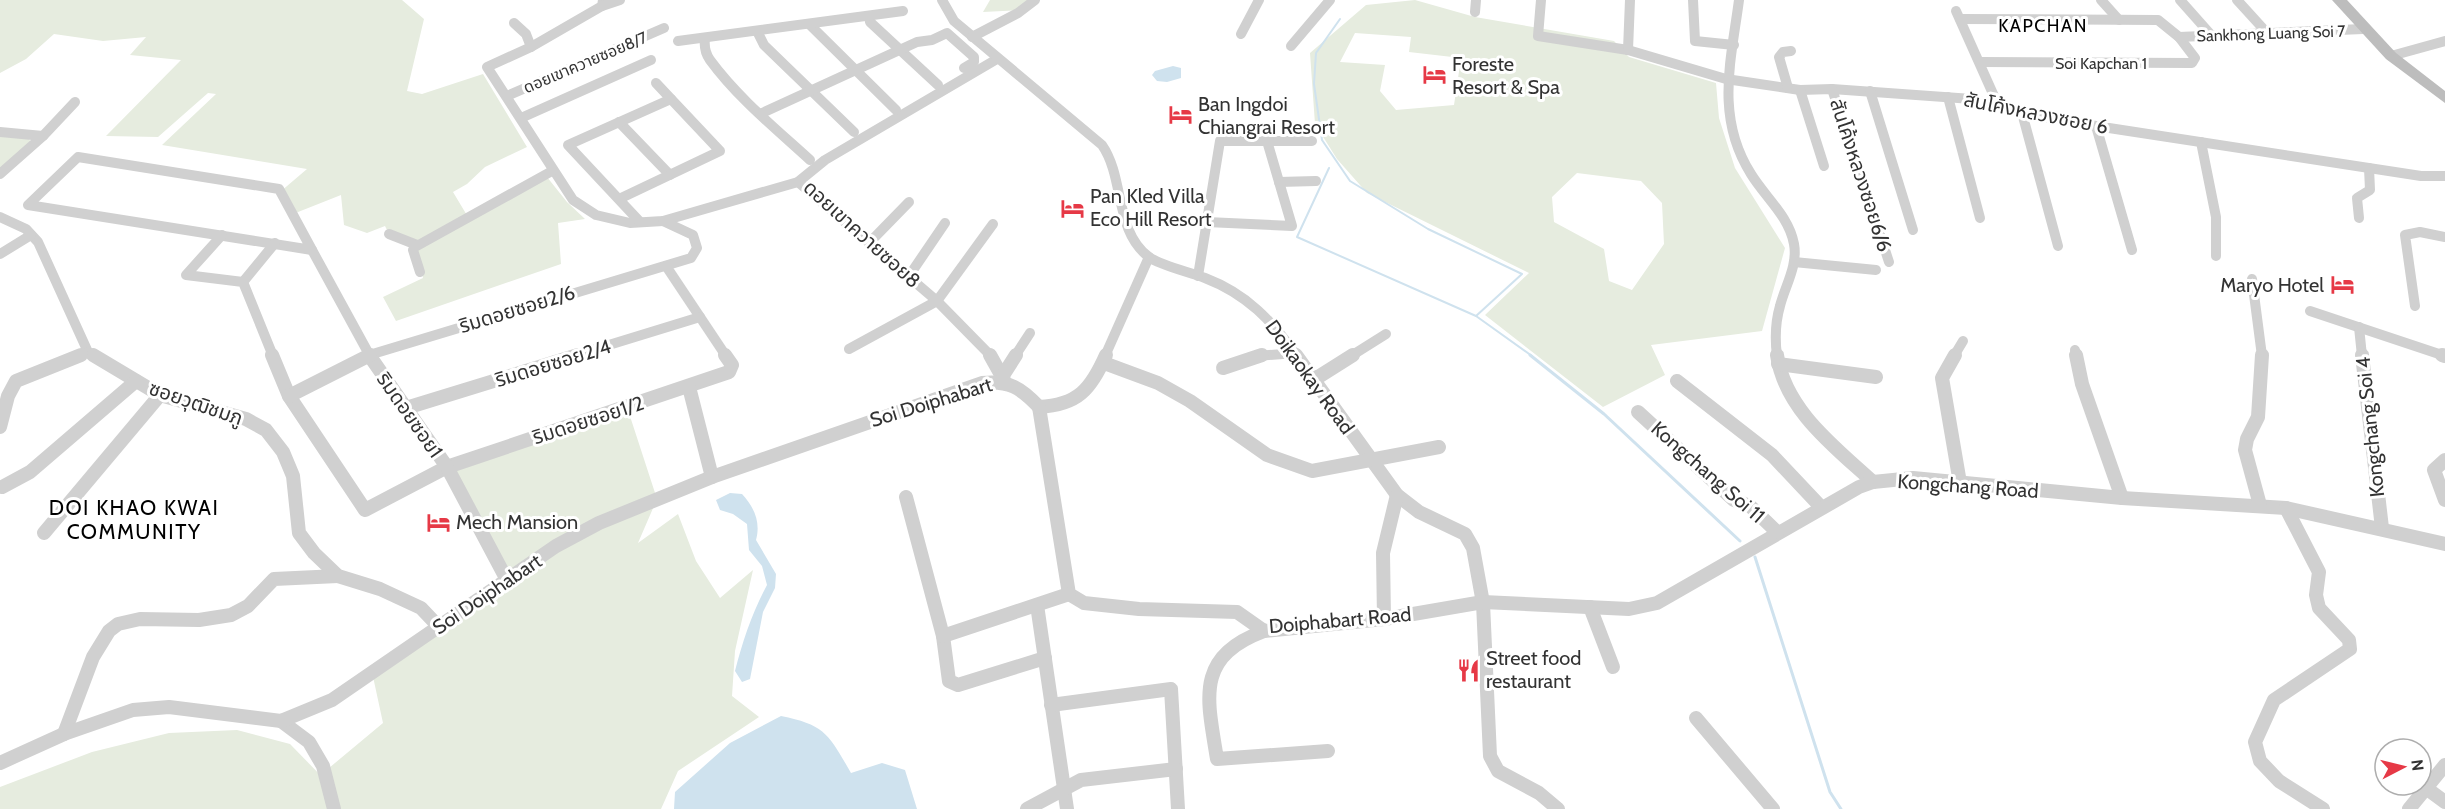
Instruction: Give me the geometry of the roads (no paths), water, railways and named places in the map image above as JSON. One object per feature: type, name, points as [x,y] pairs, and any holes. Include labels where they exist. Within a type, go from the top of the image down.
[{"type":"street","points":[[620,0],[603,3],[531,47],[487,67],[521,118],[552,171],[573,200],[596,215],[630,223],[663,221],[798,182]]},
{"type":"street","points":[[942,0],[954,21],[997,59],[1073,118],[1102,145],[1111,158],[1129,232],[1149,257],[1104,363],[1085,394],[1056,407],[1039,407],[1069,594],[943,636]]},
{"type":"street","points":[[972,37],[1018,13],[1035,0]]},
{"type":"street","points":[[1241,34],[1258,0]]},
{"type":"street","points":[[1292,46],[1330,0]]},
{"type":"street","points":[[1474,12],[1476,0]]},
{"type":"street","name":"สันโค้งหลวงซอย 6","points":[[1541,0],[1538,36],[1628,50],[1726,79],[1800,90],[1832,89],[1948,97],[2096,126],[2421,176],[2445,176]]},
{"type":"street","points":[[1628,50],[1630,0]]},
{"type":"street","points":[[1693,0],[1695,41],[1734,45]]},
{"type":"street","points":[[1739,0],[1734,45],[1726,79],[1730,115],[1745,165],[1788,229],[1794,243],[1794,262],[1774,331],[1779,375],[1801,413],[1873,482]]},
{"type":"street","points":[[2101,0],[2119,20]]},
{"type":"street","points":[[2180,0],[2212,36]]},
{"type":"street","points":[[2237,0],[2268,34]]},
{"type":"street","points":[[2339,0],[2363,29],[2391,56],[2445,98]]},
{"type":"street","points":[[678,41],[903,11]]},
{"type":"street","points":[[1998,105],[1958,15],[2158,20],[2179,38]]},
{"type":"street","points":[[869,16],[870,22],[938,85]]},
{"type":"street","points":[[917,42],[924,35],[954,21]]},
{"type":"street","points":[[514,24],[526,34],[531,47]]},
{"type":"street","points":[[809,24],[896,110]]},
{"type":"street","name":"ดอยเขาควายซอย8/7","points":[[507,96],[664,28]]},
{"type":"street","name":"Sankhong Luang Soi 7","points":[[2179,38],[2363,29]]},
{"type":"street","points":[[757,31],[764,45],[854,132]]},
{"type":"street","points":[[760,114],[917,42],[947,33],[974,57],[974,62],[964,68]]},
{"type":"street","points":[[705,38],[704,47],[709,59],[760,114],[810,160]]},
{"type":"street","name":"Soi Kapchan 1","points":[[1980,62],[2192,63],[2195,58],[2179,38]]},
{"type":"street","points":[[2391,56],[2445,40]]},
{"type":"street","points":[[1788,88],[1779,57],[1783,52],[1791,51]]},
{"type":"street","name":"ดอยเขาควายซอย8","points":[[997,59],[825,160],[798,182],[937,301],[988,351],[1003,379]]},
{"type":"street","points":[[521,118],[651,60]]},
{"type":"street","points":[[619,199],[720,151],[656,83]]},
{"type":"street","name":"สันโค้งหลวงซอย6/6","points":[[1832,89],[1889,262]]},
{"type":"street","points":[[1800,90],[1824,166]]},
{"type":"street","points":[[1870,91],[1913,230]]},
{"type":"street","points":[[1948,97],[1980,218]]},
{"type":"street","points":[[640,222],[568,145],[671,99]]},
{"type":"street","points":[[0,174],[43,136],[75,102]]},
{"type":"street","points":[[2022,113],[2058,246]]},
{"type":"street","points":[[619,123],[670,176]]},
{"type":"street","points":[[2096,126],[2132,250]]},
{"type":"street","points":[[0,132],[43,136]]},
{"type":"street","points":[[1198,276],[1220,141],[1312,141]]},
{"type":"street","points":[[1207,222],[1292,226],[1268,141]]},
{"type":"street","points":[[2201,142],[2216,218],[2216,256]]},
{"type":"street","name":"ริมดอยซอย1","points":[[222,235],[28,205],[78,157],[279,189],[369,355],[447,467],[507,580]]},
{"type":"street","points":[[2359,218],[2356,198],[2370,190],[2369,168]]},
{"type":"street","points":[[420,272],[413,250],[417,245],[552,171]]},
{"type":"street","points":[[1279,182],[1316,181]]},
{"type":"street","points":[[870,242],[909,202]]},
{"type":"street","points":[[0,217],[32,235],[38,242],[88,352],[16,381],[8,396],[0,427]]},
{"type":"street","name":"ริมดอยซอย2/6","points":[[289,396],[369,355],[691,258],[697,248],[693,236],[663,221]]},
{"type":"street","points":[[909,276],[945,223]]},
{"type":"street","points":[[849,350],[937,301],[993,224]]},
{"type":"street","points":[[2415,306],[2405,235],[2420,232],[2445,237]]},
{"type":"street","points":[[389,234],[417,245]]},
{"type":"street","points":[[0,254],[32,235]]},
{"type":"street","points":[[243,282],[186,275],[222,235],[313,250]]},
{"type":"street","points":[[243,282],[275,243]]},
{"type":"street","name":"Doikaokay Road","points":[[1149,257],[1198,276],[1245,299],[1273,323],[1397,495],[1419,512],[1465,534],[1473,544],[1483,602],[1490,756],[1498,771],[1539,793],[1558,809]]},
{"type":"street","points":[[1794,262],[1876,270]]},
{"type":"street","points":[[666,266],[700,318]]},
{"type":"street","points":[[2252,279],[2260,323],[2262,390],[2258,420],[2246,442],[2246,456],[2260,506]]},
{"type":"street","points":[[243,282],[289,396]]},
{"type":"street","points":[[2310,311],[2445,356]]},
{"type":"street","name":"ริมดอยซอย1/2","points":[[289,396],[365,510],[447,467],[729,372],[732,365],[700,318]]},
{"type":"street","name":"ริมดอยซอย2/4","points":[[406,408],[700,318]]},
{"type":"street","name":"Kongchang Soi 4","points":[[2359,327],[2382,528]]},
{"type":"street","points":[[1003,379],[1030,333]]},
{"type":"street","points":[[1315,379],[1386,334]]},
{"type":"street","points":[[1960,483],[1942,378],[1963,341]]},
{"type":"street","points":[[2075,350],[2082,384],[2122,498]]},
{"type":"street","name":"ซอยวุฒิชมภู","points":[[88,352],[160,395],[246,419],[266,430],[283,452],[293,476],[299,533],[314,553],[338,576],[380,589],[421,608],[439,627]]},
{"type":"street","points":[[1223,368],[1264,354],[1296,353]]},
{"type":"street","points":[[1104,363],[1158,383],[1190,401],[1267,455],[1312,471],[1372,462],[1439,447]]},
{"type":"street","points":[[1778,364],[1876,377]]},
{"type":"street","name":"Soi Doiphabart","points":[[4,758],[134,710],[169,707],[281,721],[301,715],[332,700],[556,546],[599,523],[712,477],[982,383],[1003,379],[1019,386],[1039,407]]},
{"type":"street","points":[[2,487],[30,472],[136,381]]},
{"type":"street","points":[[1677,381],[1757,441],[1799,480],[1821,507]]},
{"type":"street","points":[[689,387],[712,477]]},
{"type":"street","points":[[44,533],[160,395]]},
{"type":"street","name":"Kongchang Soi 11","points":[[1638,412],[1734,500],[1750,506],[1777,532]]},
{"type":"street","points":[[2445,460],[2442,460],[2434,470],[2445,500]]},
{"type":"street","name":"Kongchang Road","points":[[1483,602],[1629,609],[1658,603],[1821,507],[1873,482],[1913,478],[2122,498],[2286,508],[2445,543]]},
{"type":"street","points":[[1383,619],[1383,553],[1397,495]]},
{"type":"street","points":[[906,496],[943,636],[946,675],[952,684],[958,685],[1045,658]]},
{"type":"street","points":[[2286,508],[2319,572],[2316,595],[2319,608],[2349,639],[2350,649],[2274,700],[2255,742],[2260,761],[2278,780],[2323,809]]},
{"type":"street","points":[[64,734],[87,669],[104,639],[116,624],[132,620],[186,620],[235,614],[250,605],[274,579],[338,576]]},
{"type":"street","name":"Doiphabart Road","points":[[1069,594],[1084,603],[1139,609],[1237,612],[1264,631],[1383,619],[1483,602]]},
{"type":"street","points":[[1037,605],[1067,809]]},
{"type":"street","points":[[1590,607],[1613,667]]},
{"type":"street","points":[[1264,631],[1236,642],[1214,664],[1209,679],[1209,702],[1217,759],[1328,751]]},
{"type":"street","points":[[1051,705],[1171,689],[1178,809]]},
{"type":"street","points":[[1696,718],[1773,809]]},
{"type":"street","points":[[281,721],[309,742],[314,750],[323,766],[334,809]]},
{"type":"street","points":[[2433,780],[2445,765]]},
{"type":"street","points":[[1027,809],[1049,800],[1063,788],[1081,780],[1176,769]]},
{"type":"street","points":[[2409,809],[2419,797]]},
{"type":"water","points":[[1173,66],[1181,68],[1181,78],[1167,82],[1157,81],[1152,75],[1155,71]]},
{"type":"water","points":[[730,493],[742,494],[750,504],[758,527],[756,540],[776,574],[775,588],[763,612],[750,679],[742,682],[735,671],[748,627],[767,585],[762,566],[749,550],[747,524],[733,514],[720,510],[716,500]]},
{"type":"water","points":[[781,716],[808,723],[825,734],[851,773],[882,763],[905,770],[917,809],[674,809],[675,792],[730,743]]},
{"type":"waterway","points":[[1340,19],[1316,53],[1314,84],[1322,140],[1350,181],[1428,229],[1522,274],[1476,316]]},
{"type":"waterway","points":[[1329,168],[1297,237],[1476,316]]},
{"type":"waterway","points":[[1476,316],[1532,356]]},
{"type":"waterway","points":[[1530,355],[1604,414],[1740,541]]},
{"type":"waterway","points":[[1755,557],[1830,792],[1841,809]]},
{"type":"place","name":"Foreste Resort & Spa","points":[[1434,75]]},
{"type":"place","name":"Ban Ingdoi Chiangrai Resort","points":[[1180,115]]},
{"type":"place","name":"Pan Kled Villa Eco Hill Resort","points":[[1072,208]]},
{"type":"place","name":"Maryo Hotel","points":[[2342,285]]},
{"type":"place","name":"Mech Mansion","points":[[438,522]]},
{"type":"place","name":"Street food restaurant","points":[[1468,670]]},
{"type":"district","name":"KAPCHAN","points":[[2043,26]]},
{"type":"district","name":"DOI KHAO KWAI COMMUNITY","points":[[134,520]]}]
